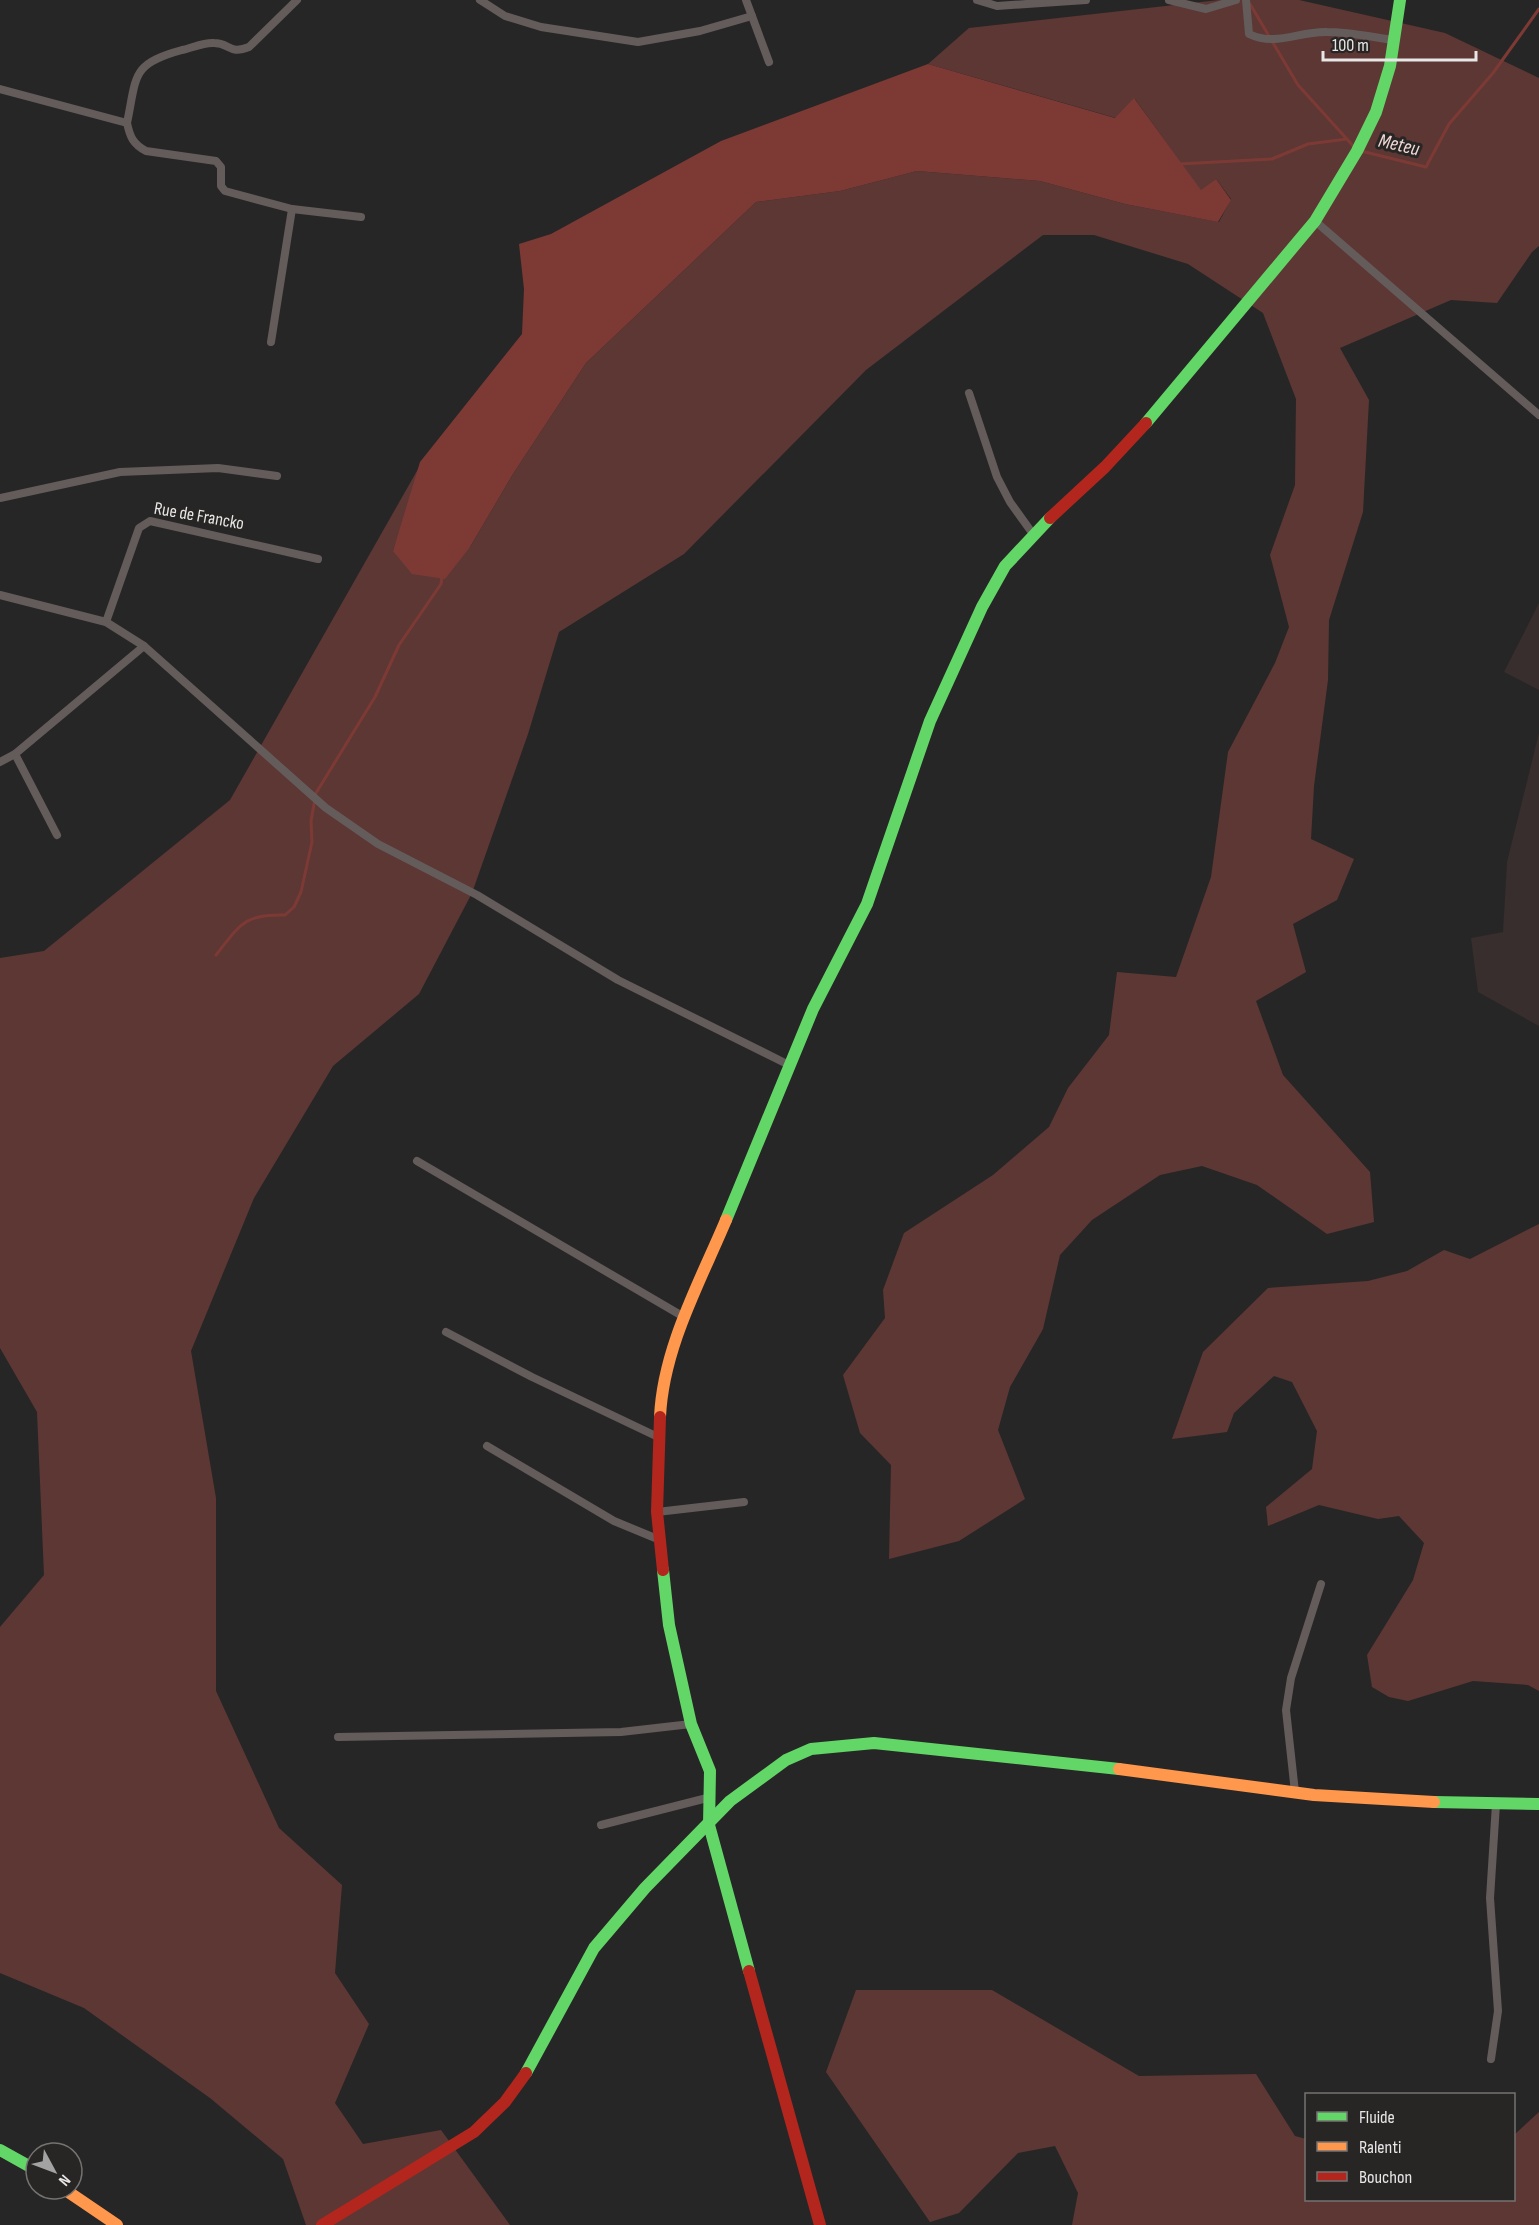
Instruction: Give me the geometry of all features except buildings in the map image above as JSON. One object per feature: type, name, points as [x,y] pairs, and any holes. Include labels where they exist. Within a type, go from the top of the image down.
[{"type":"street","points":[[297,0],[249,47],[238,51],[229,50],[212,42],[160,56],[145,63],[138,73],[127,123],[130,136],[136,146],[146,151],[216,161],[221,167],[220,186],[225,191],[292,209],[361,217]]},
{"type":"street","points":[[480,0],[505,16],[541,27],[638,42],[700,32],[752,15]]},
{"type":"street","points":[[746,0],[770,62]]},
{"type":"street","points":[[977,0],[997,6],[1086,0]]},
{"type":"street","points":[[1170,0],[1206,9],[1236,0]]},
{"type":"street","points":[[1246,0],[1249,34],[1260,40],[1277,41],[1326,32],[1394,40]]},
{"type":"street","points":[[820,2225],[709,1825],[710,1771],[691,1724],[669,1625],[657,1512],[661,1397],[684,1317],[704,1277],[813,1009],[867,904],[930,721],[982,607],[1005,566],[1033,534],[1096,475],[1147,422],[1315,220],[1357,151],[1376,112],[1390,66],[1400,0]]},
{"type":"street","points":[[0,89],[127,123]]},
{"type":"street","points":[[271,342],[292,209]]},
{"type":"street","points":[[1315,220],[1539,415]]},
{"type":"street","points":[[969,393],[997,477],[1010,502],[1033,534]]},
{"type":"street","points":[[0,498],[120,472],[218,468],[277,476]]},
{"type":"street","name":"Rue de Francko","points":[[106,622],[139,528],[145,522],[150,521],[244,540],[318,559]]},
{"type":"street","points":[[0,595],[106,622],[144,646],[326,807],[378,844],[487,901],[618,980],[789,1065]]},
{"type":"street","points":[[0,762],[15,754],[144,646]]},
{"type":"street","points":[[15,754],[57,835]]},
{"type":"street","points":[[417,1161],[684,1317]]},
{"type":"street","points":[[447,1332],[532,1377],[658,1437]]},
{"type":"street","points":[[487,1446],[614,1521],[660,1540]]},
{"type":"street","points":[[657,1512],[744,1502]]},
{"type":"street","points":[[1295,1792],[1286,1710],[1291,1678],[1321,1584]]},
{"type":"street","points":[[338,1737],[621,1732],[691,1724]]},
{"type":"street","points":[[322,2225],[474,2132],[505,2103],[526,2073],[594,1948],[645,1888],[730,1801],[786,1760],[811,1749],[874,1743],[1117,1769],[1362,1799],[1539,1804]]},
{"type":"street","points":[[601,1825],[711,1797]]},
{"type":"street","points":[[1491,2059],[1498,2011],[1490,1898],[1496,1804]]},
{"type":"street","points":[[0,2150],[24,2163]]},
{"type":"street","points":[[82,2201],[117,2225]]},
{"type":"shaded area","points":[[1219,0],[1299,0],[1445,33],[1539,78],[1539,246],[1532,252],[1497,303],[1451,300],[1340,348],[1369,400],[1363,512],[1329,620],[1328,680],[1314,786],[1311,839],[1354,859],[1337,900],[1293,924],[1306,972],[1256,1001],[1283,1075],[1370,1172],[1374,1222],[1327,1234],[1257,1185],[1202,1166],[1160,1175],[1092,1220],[1060,1255],[1043,1329],[1010,1387],[998,1430],[1025,1499],[959,1541],[889,1559],[891,1465],[860,1433],[843,1375],[885,1318],[883,1290],[904,1233],[993,1175],[1049,1127],[1068,1088],[1109,1035],[1117,972],[1176,977],[1211,877],[1228,752],[1275,663],[1289,627],[1270,555],[1295,485],[1296,399],[1263,313],[1188,264],[1094,235],[1043,235],[866,370],[684,554],[559,632],[528,734],[472,893],[419,994],[333,1066],[254,1198],[191,1351],[216,1498],[216,1691],[279,1828],[342,1885],[335,1973],[369,2024],[335,2103],[363,2144],[441,2130],[510,2225],[306,2225],[283,2159],[210,2098],[84,2008],[0,1973],[0,1627],[44,1575],[37,1412],[0,1348],[0,958],[44,951],[230,800],[426,455],[393,551],[470,547],[513,474],[586,363],[756,202],[840,191],[917,171],[1040,181],[1125,204],[1219,222],[1231,199],[1216,179],[1201,191],[1135,99],[1116,118],[928,64],[969,28]]},
{"type":"shaded area","points":[[928,64],[1115,118],[1134,98],[1201,190],[1216,179],[1231,200],[1218,222],[1125,204],[1040,181],[917,171],[840,191],[756,202],[586,363],[513,474],[470,547],[445,579],[412,574],[393,551],[420,462],[522,334],[524,289],[519,244],[551,234],[721,141]]},
{"type":"shaded area","points":[[1539,603],[1539,690],[1504,672]]},
{"type":"shaded area","points":[[1539,733],[1539,1026],[1478,992],[1471,938],[1503,932],[1507,862]]},
{"type":"shaded area","points":[[1539,1224],[1539,1691],[1528,1685],[1473,1681],[1408,1701],[1389,1697],[1372,1687],[1367,1655],[1413,1580],[1424,1543],[1399,1516],[1378,1519],[1319,1505],[1268,1526],[1266,1507],[1312,1469],[1317,1431],[1292,1382],[1274,1376],[1234,1413],[1227,1432],[1172,1439],[1203,1352],[1268,1288],[1368,1281],[1407,1271],[1444,1250],[1470,1259]]},
{"type":"shaded area","points":[[856,1990],[992,1990],[1139,2076],[1256,2074],[1295,2136],[1305,2139],[1305,2201],[1515,2201],[1515,2134],[1539,2112],[1539,2225],[1072,2225],[1078,2193],[1055,2146],[1018,2153],[959,2213],[930,2222],[826,2072]]},
{"type":"waterway","name":"Meteu","points":[[1250,4],[1298,85],[1355,148]]},
{"type":"waterway","name":"Meteu","points":[[1361,151],[1426,167],[1449,124],[1493,73],[1539,9]]},
{"type":"waterway","points":[[1179,164],[1272,159],[1308,144],[1347,139]]},
{"type":"waterway","points":[[216,955],[244,923],[260,917],[285,915],[294,907],[301,892],[312,842],[311,821],[316,793],[375,697],[399,645],[441,584],[442,577]]},
{"type":"traffic: fast","points":[[1146,423],[1315,221],[1357,151],[1376,112],[1390,66],[1400,0]]},
{"type":"traffic: fast","points":[[726,1220],[813,1009],[867,904],[930,721],[982,607],[1005,566],[1050,518]]},
{"type":"traffic: fast","points":[[663,1570],[669,1625],[691,1724],[710,1771],[709,1825],[749,1971]]},
{"type":"traffic: fast","points":[[526,2073],[594,1948],[645,1888],[730,1801],[786,1760],[811,1749],[874,1743],[1119,1769]]},
{"type":"traffic: fast","points":[[1434,1802],[1539,1804]]},
{"type":"traffic: fast","points":[[0,2150],[24,2163]]},
{"type":"traffic: slow","points":[[660,1417],[663,1391],[675,1341],[694,1291],[726,1220]]},
{"type":"traffic: slow","points":[[1119,1769],[1314,1795],[1434,1802]]},
{"type":"traffic: slow","points":[[82,2201],[117,2225]]},
{"type":"traffic: jam","points":[[1050,518],[1105,467],[1146,423]]},
{"type":"traffic: jam","points":[[660,1417],[657,1512],[663,1570]]},
{"type":"traffic: jam","points":[[749,1971],[820,2225]]},
{"type":"traffic: jam","points":[[322,2225],[474,2132],[505,2102],[526,2073]]}]
